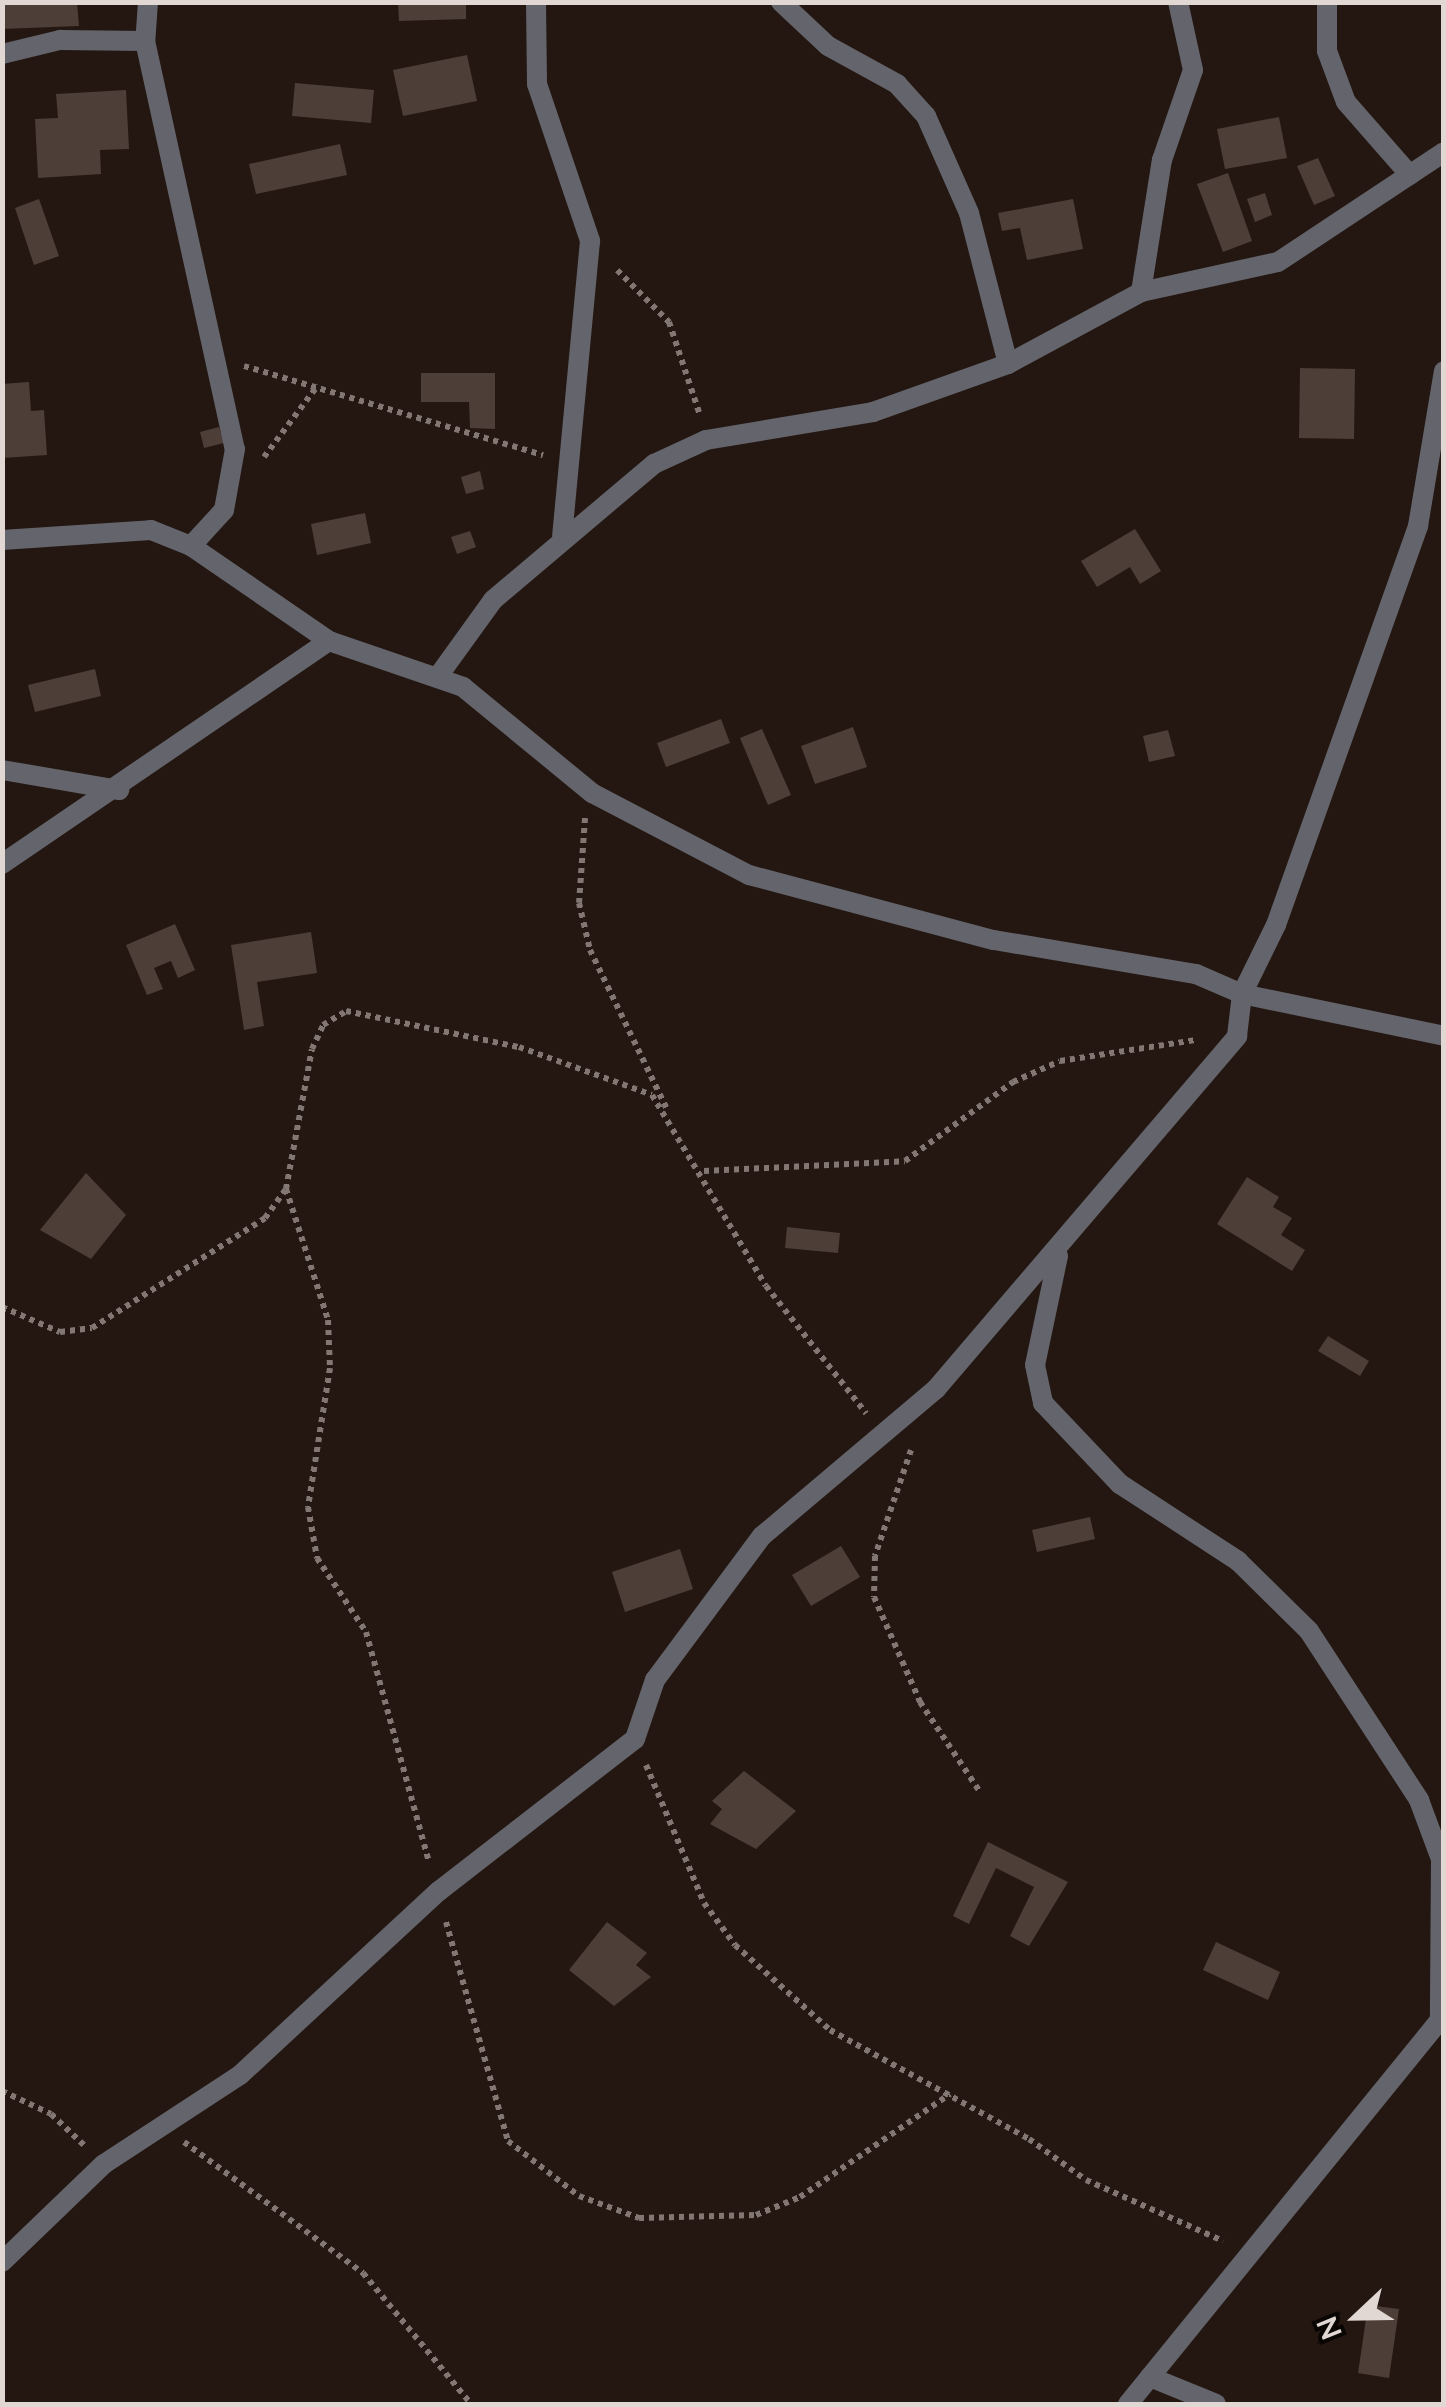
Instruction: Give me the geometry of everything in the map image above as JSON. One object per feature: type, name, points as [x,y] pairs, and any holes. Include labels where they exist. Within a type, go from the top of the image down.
[{"type":"street","points":[[148,2],[145,41],[235,474],[224,510],[191,546]]},
{"type":"street","points":[[536,2],[537,84],[590,241],[562,536]]},
{"type":"street","points":[[781,2],[828,46],[897,84],[926,116],[968,213],[1008,364]]},
{"type":"street","points":[[1141,292],[1162,160],[1193,70],[1178,2]]},
{"type":"street","points":[[1327,2],[1327,52],[1346,102],[1410,175]]},
{"type":"street","points":[[2,54],[60,40],[145,41]]},
{"type":"street","points":[[439,675],[493,600],[562,536],[654,464],[706,440],[873,412],[1008,364],[1141,292],[1278,262],[1444,152]]},
{"type":"street","points":[[2,2262],[104,2164],[167,2129],[240,2076],[439,1891],[635,1739],[655,1680],[762,1536],[936,1389],[1058,1254],[1238,1036],[1242,994],[1276,926],[1418,526],[1444,371]]},
{"type":"street","points":[[2,540],[151,530],[191,546],[329,641],[439,675],[592,792],[749,876],[994,940],[1196,974],[1242,994],[1444,1036]]},
{"type":"street","points":[[2,864],[119,790],[220,710],[329,641]]},
{"type":"street","points":[[2,770],[119,790]]},
{"type":"street","points":[[1058,1254],[1034,1364],[1043,1403],[1120,1484],[1238,1561],[1309,1631],[1397,1763],[1441,1859],[1442,2017],[1128,2404]]},
{"type":"street","points":[[1150,2377],[1216,2404]]},
{"type":"path","points":[[590,241],[669,322],[706,440]]},
{"type":"path","points":[[209,357],[318,385],[502,448],[568,458]]},
{"type":"path","points":[[254,469],[318,385]]},
{"type":"path","points":[[592,792],[577,847],[590,950],[652,1062],[668,1114],[704,1171],[766,1286],[884,1432]]},
{"type":"path","points":[[2,1307],[60,1332],[92,1328],[265,1218],[286,1189],[312,1049],[324,1025],[346,1012],[552,1058],[627,1082],[668,1114]]},
{"type":"path","points":[[704,1171],[905,1161],[1013,1082],[1060,1061],[1238,1036]]},
{"type":"path","points":[[286,1189],[328,1320],[330,1368],[308,1507],[317,1558],[366,1632],[508,2141],[579,2196],[639,2218],[756,2215],[800,2197],[950,2094]]},
{"type":"path","points":[[914,1442],[886,1514],[874,1597],[920,1702],[980,1792]]},
{"type":"path","points":[[635,1739],[704,1903],[735,1945],[830,2030],[950,2094],[1086,2180],[1250,2256]]},
{"type":"path","points":[[2,2090],[51,2114],[104,2164]]},
{"type":"path","points":[[167,2129],[363,2273],[471,2404]]},
{"type":"building","points":[[2,2],[77,2],[79,26],[2,29]]},
{"type":"building","points":[[398,2],[466,2],[466,19],[399,21]]},
{"type":"building","points":[[467,55],[477,101],[403,116],[393,70]]},
{"type":"building","points":[[295,83],[374,90],[371,123],[292,116]]},
{"type":"building","points":[[126,90],[129,149],[100,150],[101,174],[38,178],[35,119],[58,118],[56,94]]},
{"type":"building","points":[[1279,117],[1287,158],[1225,169],[1217,129]]},
{"type":"building","points":[[340,144],[347,175],[256,194],[249,164]]},
{"type":"building","points":[[1318,158],[1335,196],[1314,205],[1297,166]]},
{"type":"building","points":[[1228,173],[1252,241],[1223,252],[1197,184]]},
{"type":"building","points":[[1265,193],[1272,215],[1255,222],[1247,199]]},
{"type":"building","points":[[39,199],[59,256],[34,265],[15,208]]},
{"type":"building","points":[[1073,199],[1083,249],[1027,260],[1020,228],[1002,231],[998,213]]},
{"type":"building","points":[[1300,368],[1355,369],[1354,439],[1299,438]]},
{"type":"building","points":[[421,373],[495,373],[495,429],[470,428],[469,402],[421,402]]},
{"type":"building","points":[[29,382],[31,411],[44,410],[47,455],[2,458],[2,384]]},
{"type":"building","points":[[219,427],[224,443],[204,448],[200,432]]},
{"type":"building","points":[[480,471],[484,489],[466,494],[461,477]]},
{"type":"building","points":[[365,513],[371,543],[317,555],[311,524]]},
{"type":"building","points":[[1135,529],[1161,571],[1140,584],[1130,567],[1097,587],[1081,561]]},
{"type":"building","points":[[470,531],[476,547],[457,554],[451,537]]},
{"type":"building","points":[[95,669],[101,696],[35,712],[28,685]]},
{"type":"building","points":[[721,719],[730,743],[666,767],[657,743]]},
{"type":"building","points":[[853,727],[867,767],[815,784],[801,746]]},
{"type":"building","points":[[762,729],[791,795],[768,805],[740,738]]},
{"type":"building","points":[[1168,730],[1175,756],[1149,762],[1143,736]]},
{"type":"building","points":[[175,924],[195,970],[178,978],[171,961],[154,968],[163,989],[147,995],[126,945]]},
{"type":"building","points":[[311,932],[317,973],[257,982],[264,1026],[244,1030],[231,945]]},
{"type":"building","points":[[86,1173],[126,1215],[91,1259],[40,1230]]},
{"type":"building","points":[[1247,1177],[1279,1197],[1273,1207],[1292,1218],[1281,1235],[1305,1250],[1292,1271],[1217,1224]]},
{"type":"building","points":[[787,1227],[840,1233],[838,1253],[785,1248]]},
{"type":"building","points":[[1328,1336],[1369,1361],[1360,1376],[1318,1351]]},
{"type":"building","points":[[1090,1517],[1095,1539],[1037,1552],[1032,1530]]},
{"type":"building","points":[[841,1546],[860,1577],[811,1606],[792,1575]]},
{"type":"building","points":[[680,1549],[693,1589],[625,1612],[612,1572]]},
{"type":"building","points":[[744,1771],[796,1811],[756,1849],[710,1824],[722,1809],[712,1801]]},
{"type":"building","points":[[988,1842],[1068,1882],[1029,1946],[1010,1936],[1034,1887],[996,1868],[969,1924],[953,1916]]},
{"type":"building","points":[[607,1922],[647,1953],[636,1965],[651,1977],[614,2006],[569,1970]]},
{"type":"building","points":[[1216,1942],[1280,1972],[1268,2000],[1203,1970]]},
{"type":"building","points":[[1368,2305],[1399,2309],[1389,2378],[1358,2373]]}]
